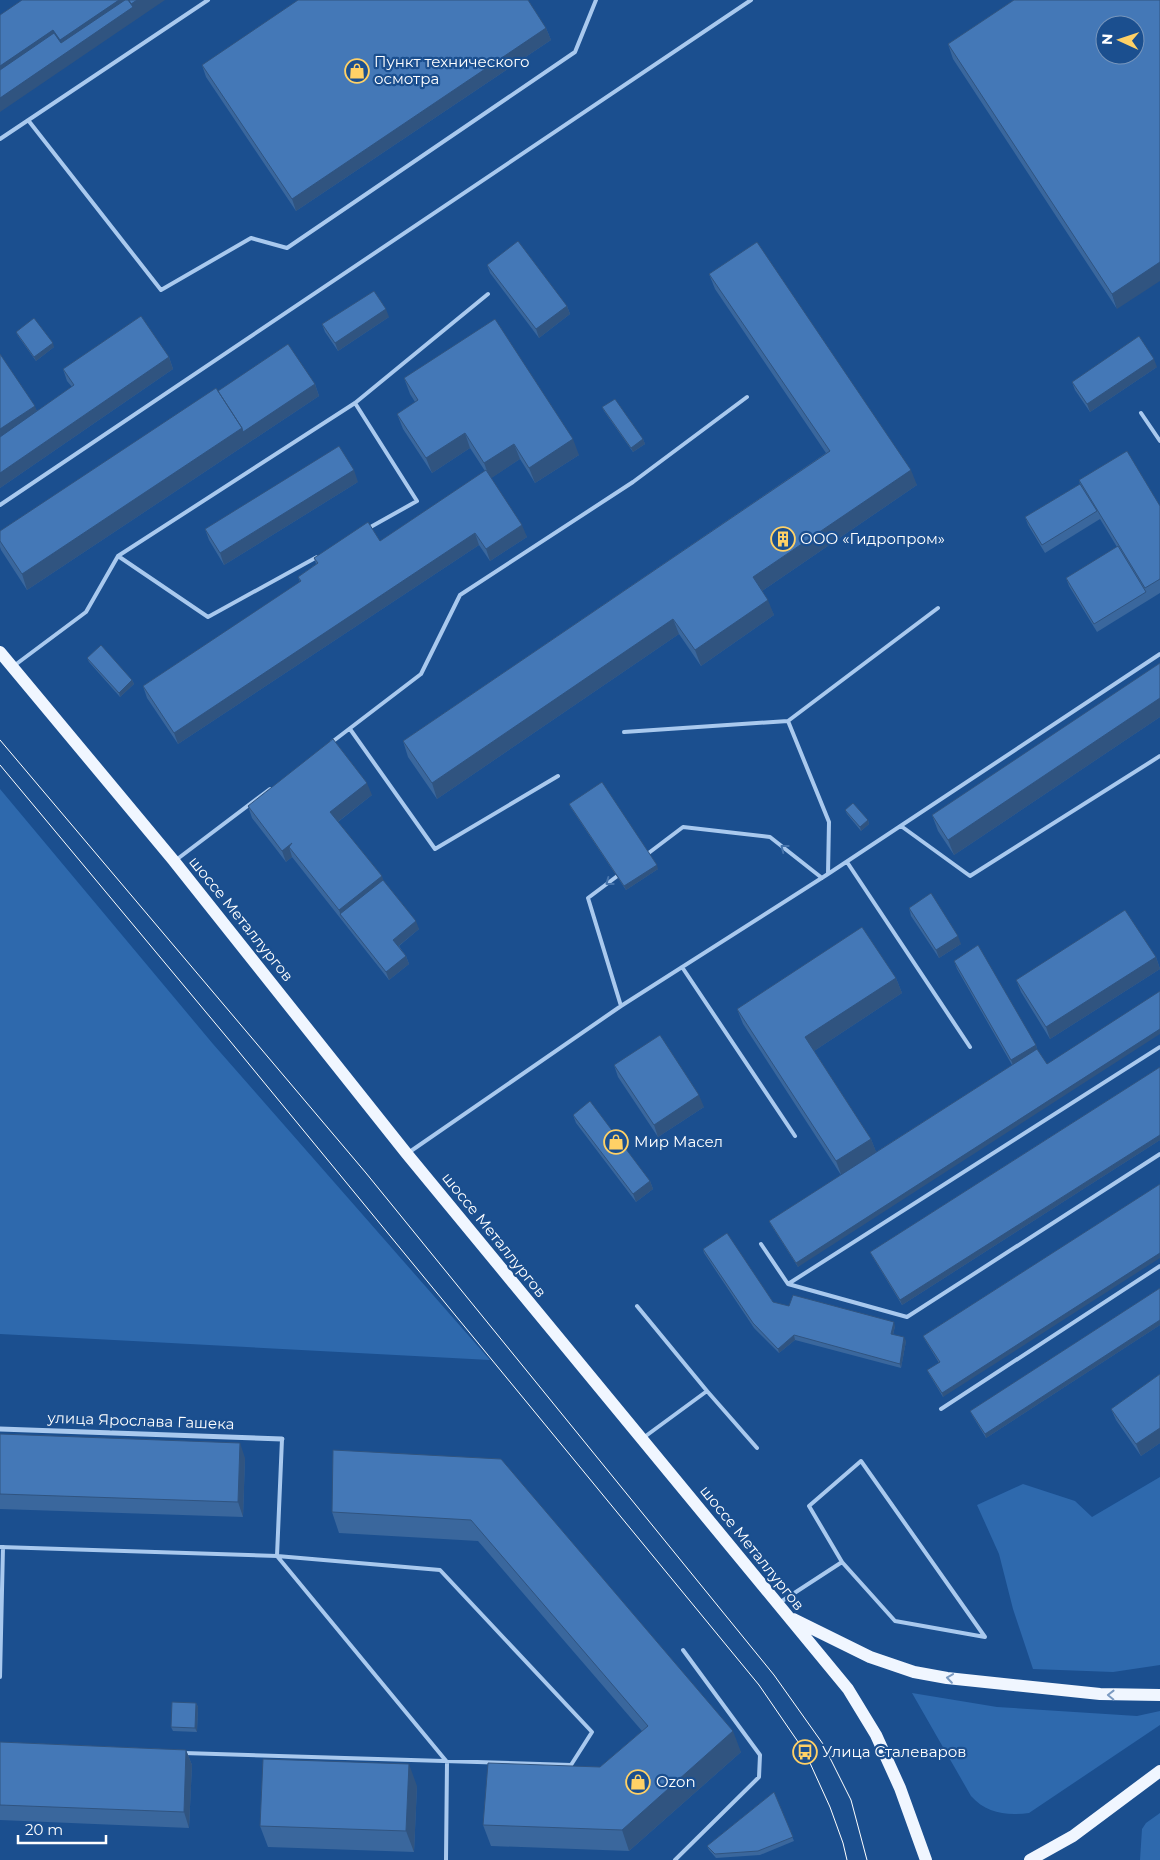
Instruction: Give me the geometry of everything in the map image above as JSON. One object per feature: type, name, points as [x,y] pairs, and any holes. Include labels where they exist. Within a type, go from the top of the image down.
[{"type":"main road","name":"шоссе Металлургов","points":[[0,652],[174,861],[407,1154],[848,1689],[876,1735],[900,1788],[926,1860]]},
{"type":"main road","points":[[787,1616],[870,1656],[914,1672],[947,1678],[1100,1694],[1160,1695]]},
{"type":"main road","points":[[1030,1860],[1073,1836],[1160,1771]]},
{"type":"main road","points":[[1049,1860],[1073,1836]]},
{"type":"street","name":"улица Ярослава Гашека","points":[[0,1429],[282,1439]]},
{"type":"lane","points":[[0,139],[208,0]]},
{"type":"lane","points":[[28,120],[161,290],[251,238],[287,248],[575,52],[596,0]]},
{"type":"lane","points":[[0,505],[751,0]]},
{"type":"lane","points":[[13,667],[86,612],[118,556],[355,403],[488,294]]},
{"type":"lane","points":[[326,747],[421,674],[460,595],[633,482],[747,397]]},
{"type":"lane","points":[[355,403],[417,501],[365,530]]},
{"type":"lane","points":[[1141,413],[1160,441]]},
{"type":"lane","points":[[118,556],[208,617],[321,554]]},
{"type":"lane","points":[[624,732],[788,721],[938,608]]},
{"type":"lane","points":[[407,1154],[621,1006],[847,862],[1160,654]]},
{"type":"lane","points":[[788,721],[829,822],[828,874]]},
{"type":"lane","points":[[350,729],[435,849],[558,776]]},
{"type":"lane","points":[[901,826],[970,876],[1160,756]]},
{"type":"lane","points":[[174,861],[278,783]]},
{"type":"lane","points":[[644,856],[684,827],[770,837],[822,878]]},
{"type":"lane","points":[[847,862],[970,1047]]},
{"type":"lane","points":[[621,1006],[588,898],[628,868]]},
{"type":"lane","points":[[682,967],[795,1136]]},
{"type":"lane","points":[[788,1284],[1160,1047]]},
{"type":"lane","points":[[760,1244],[788,1284],[907,1317],[1160,1154]]},
{"type":"lane","points":[[941,1409],[1160,1266]]},
{"type":"lane","points":[[637,1306],[757,1448]]},
{"type":"lane","points":[[642,1440],[707,1391]]},
{"type":"lane","points":[[282,1439],[277,1556],[447,1762],[446,1860]]},
{"type":"lane","points":[[861,1461],[985,1637],[895,1621],[842,1562],[808,1506],[861,1461]]},
{"type":"lane","points":[[0,1677],[1,1547],[277,1556],[440,1570],[592,1732],[571,1765],[179,1753]]},
{"type":"lane","points":[[777,1604],[842,1562]]},
{"type":"lane","points":[[675,1860],[759,1777],[760,1755],[683,1650]]},
{"type":"shaded area","points":[[0,789],[213,1044],[490,1360],[0,1334]]},
{"type":"shaded area","points":[[1160,1477],[1160,1665],[1113,1672],[1033,1669],[1013,1609],[999,1554],[977,1505],[1023,1484],[1075,1501],[1092,1517]]},
{"type":"shaded area","points":[[912,1693],[997,1707],[1137,1716],[1160,1711],[1160,1725],[1029,1813],[1004,1813],[990,1810],[971,1796]]},
{"type":"shaded area","points":[[1160,1813],[1160,1860],[1140,1860],[1142,1829],[1146,1823]]},
{"type":"building","points":[[22,0],[119,0],[60,40],[53,30],[0,66],[0,15]]},
{"type":"building","points":[[125,0],[128,0],[133,7],[0,98],[0,70],[54,33],[61,43]]},
{"type":"building","points":[[129,0],[137,0],[131,4]]},
{"type":"building","points":[[298,0],[528,0],[546,28],[292,199],[202,65]]},
{"type":"building","points":[[1014,0],[1160,0],[1160,262],[1112,294],[948,44]]},
{"type":"building","points":[[518,241],[567,306],[536,329],[487,265]]},
{"type":"building","name":"ООО «Гидропром»","points":[[757,242],[911,470],[753,577],[768,600],[695,650],[673,619],[432,783],[403,741],[830,451],[709,274]]},
{"type":"building","points":[[374,291],[386,309],[335,343],[322,324]]},
{"type":"building","points":[[141,316],[169,357],[0,473],[0,437],[74,385],[63,369]]},
{"type":"building","points":[[34,318],[53,343],[34,357],[16,332]]},
{"type":"building","points":[[495,319],[573,439],[529,468],[514,444],[484,463],[465,433],[426,458],[397,414],[418,400],[404,378]]},
{"type":"building","points":[[1139,336],[1154,359],[1087,404],[1072,382]]},
{"type":"building","points":[[288,344],[315,384],[243,432],[218,391]]},
{"type":"building","points":[[0,354],[35,406],[0,429]]},
{"type":"building","points":[[216,388],[242,428],[22,574],[0,541],[0,531]]},
{"type":"building","points":[[615,399],[643,439],[631,448],[602,407]]},
{"type":"building","points":[[339,446],[354,470],[220,553],[205,529]]},
{"type":"building","points":[[1127,451],[1160,506],[1160,579],[1145,588],[1079,480]]},
{"type":"building","points":[[486,470],[522,525],[486,549],[475,533],[174,733],[143,686],[301,581],[298,577],[318,563],[314,558],[368,522],[380,541]]},
{"type":"building","points":[[1080,484],[1097,511],[1042,545],[1025,517]]},
{"type":"building","points":[[1118,546],[1146,592],[1094,624],[1066,578]]},
{"type":"building","points":[[101,645],[132,680],[119,693],[87,658]]},
{"type":"building","points":[[1160,663],[1160,698],[948,840],[932,815]]},
{"type":"building","points":[[333,739],[367,783],[330,812],[382,876],[339,910],[289,847],[292,843],[282,851],[248,806]]},
{"type":"building","points":[[602,782],[657,865],[624,886],[569,804]]},
{"type":"building","points":[[853,803],[868,820],[860,827],[845,810]]},
{"type":"building","points":[[383,880],[416,921],[393,940],[406,956],[386,972],[340,914]]},
{"type":"building","points":[[931,893],[958,936],[936,950],[909,908]]},
{"type":"building","points":[[1125,910],[1156,957],[1046,1027],[1016,980]]},
{"type":"building","points":[[862,927],[896,978],[805,1037],[871,1139],[836,1161],[737,1009]]},
{"type":"building","points":[[978,945],[1036,1045],[1011,1060],[954,961]]},
{"type":"building","points":[[1160,991],[1160,1029],[796,1263],[769,1221],[1037,1049],[1047,1064]]},
{"type":"building","points":[[660,1035],[699,1095],[654,1125],[614,1065]]},
{"type":"building","points":[[1160,1067],[1160,1135],[900,1300],[870,1252]]},
{"type":"building","points":[[590,1101],[650,1181],[633,1194],[573,1115]]},
{"type":"building","points":[[1160,1184],[1160,1253],[942,1393],[927,1370],[940,1362],[923,1336]]},
{"type":"building","points":[[727,1233],[773,1302],[789,1306],[793,1295],[894,1322],[891,1334],[904,1337],[900,1364],[794,1335],[778,1349],[753,1323],[703,1249]]},
{"type":"building","points":[[1160,1288],[1160,1320],[985,1434],[970,1411]]},
{"type":"building","points":[[1160,1374],[1160,1428],[1136,1444],[1111,1409]]},
{"type":"building","points":[[0,1434],[240,1443],[238,1502],[0,1494]]},
{"type":"building","points":[[333,1450],[501,1459],[733,1731],[622,1830],[483,1825],[488,1763],[600,1767],[648,1726],[471,1520],[332,1512]]},
{"type":"building","points":[[172,1702],[196,1703],[195,1728],[171,1727]]},
{"type":"building","points":[[0,1742],[186,1750],[184,1812],[0,1805]]},
{"type":"building","points":[[263,1759],[409,1764],[406,1831],[260,1826]]},
{"type":"building","points":[[774,1792],[793,1837],[758,1851],[715,1854],[707,1846]]},
{"type":"tram line","points":[[0,740],[366,1173],[774,1675],[823,1744],[851,1800],[867,1860]]},
{"type":"tram line","points":[[0,765],[230,1041],[759,1685],[805,1752],[830,1807],[847,1860]]},
{"type":"place","name":"Пункт технического осмотра","points":[[357,71]]},
{"type":"place","name":"ООО «Гидропром»","points":[[783,539]]},
{"type":"place","name":"Мир Масел","points":[[616,1142]]},
{"type":"place","name":"Улица Сталеваров","points":[[805,1752]]},
{"type":"place","name":"Ozon","points":[[638,1782]]}]
